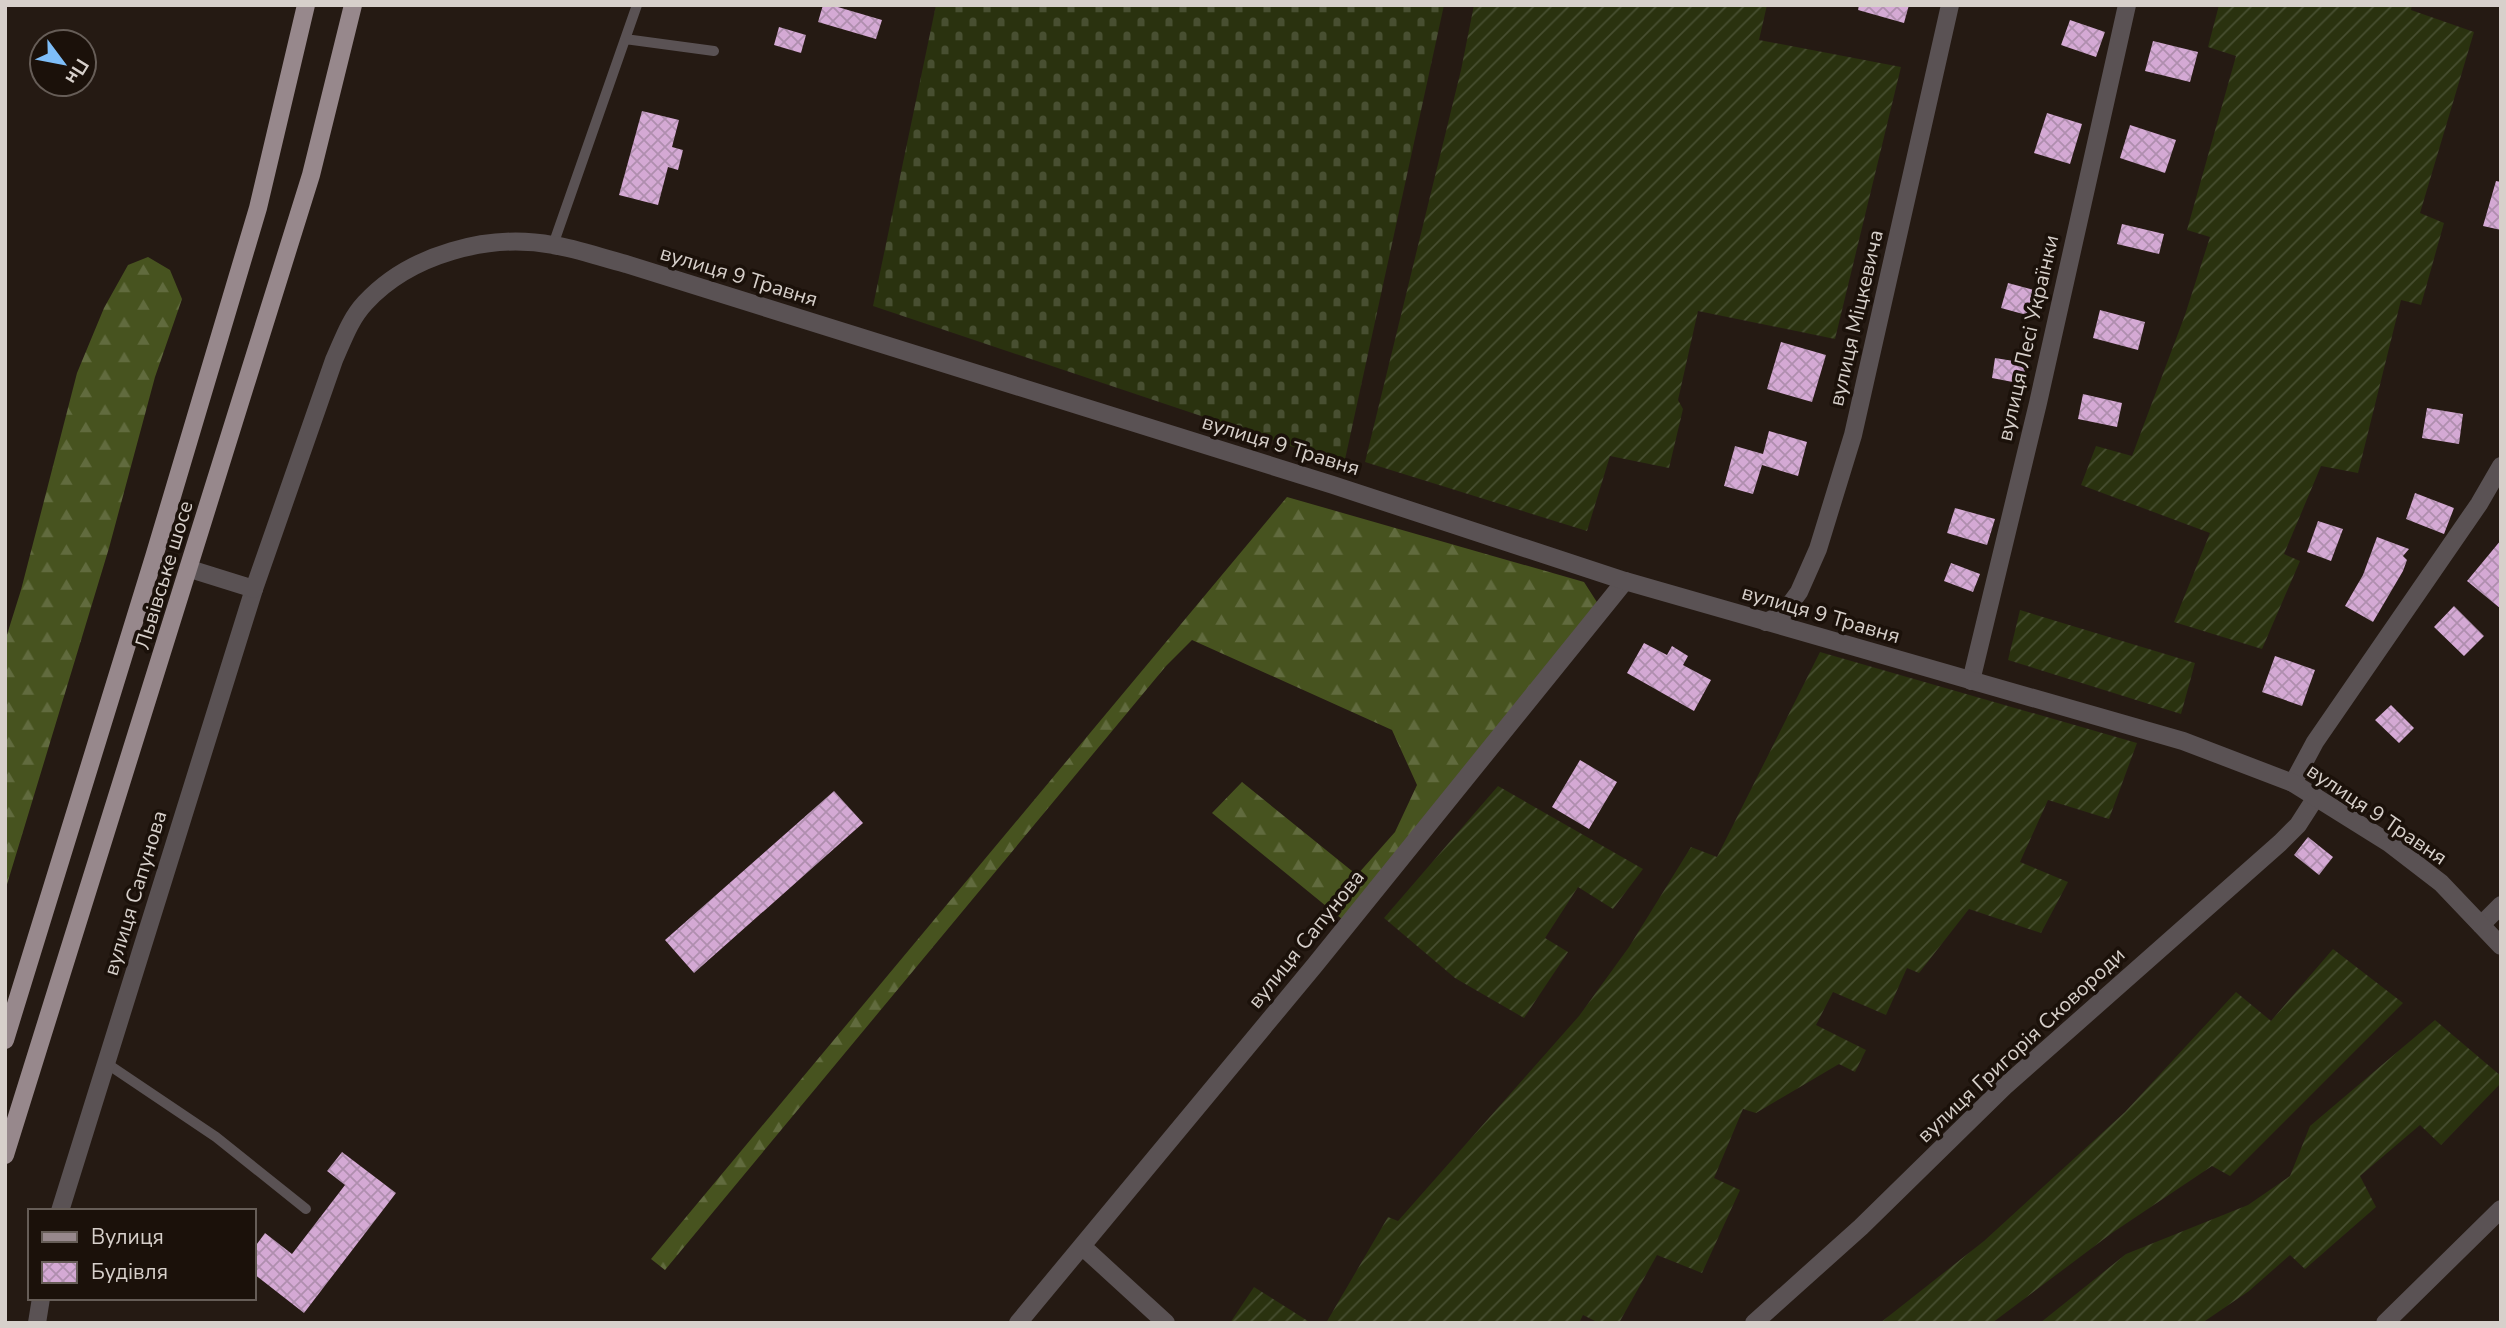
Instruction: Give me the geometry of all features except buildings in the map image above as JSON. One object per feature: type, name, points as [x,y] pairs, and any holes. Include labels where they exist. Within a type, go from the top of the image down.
[{"type":"main road","name":"Львівське шосе","points":[[5,1040],[254,221],[306,5]]},
{"type":"main road","name":"Львівське шосе","points":[[5,1155],[311,175],[353,5]]},
{"type":"street","name":"вулиця Міцкевича","points":[[1766,622],[1783,614],[1799,592],[1818,549],[1853,435],[1950,5]]},
{"type":"street","name":"вулиця Лесі Українки","points":[[1971,681],[2038,403],[2127,5]]},
{"type":"street","name":"вулиця 9 Травня","points":[[254,589],[334,359],[349,327],[364,304],[387,283],[437,256],[481,243],[508,241],[553,245],[626,264],[1266,464],[1625,581],[2183,741],[2293,783],[2389,844],[2441,883],[2501,947]]},
{"type":"street","points":[[2293,783],[2315,743],[2480,504],[2501,466]]},
{"type":"street","points":[[190,569],[254,589]]},
{"type":"street","name":"вулиця Сапунова","points":[[1018,1323],[1348,924],[1625,581]]},
{"type":"street","name":"вулиця Сапунова","points":[[61,1209],[254,589]]},
{"type":"street","name":"вулиця Григорія Сковороди","points":[[1754,1323],[1861,1227],[2004,1087],[2280,843],[2298,825],[2316,797]]},
{"type":"street","points":[[2481,925],[2501,905]]},
{"type":"street","points":[[2385,1323],[2501,1209]]},
{"type":"street","points":[[1083,1247],[1166,1323]]},
{"type":"street","points":[[37,1323],[41,1300]]},
{"type":"lane","points":[[553,245],[637,5]]},
{"type":"lane","points":[[625,39],[714,51]]},
{"type":"lane","points":[[106,1063],[216,1138],[306,1209]]},
{"type":"green space","points":[[936,5],[1444,5],[1344,464],[873,306]]},
{"type":"green space","points":[[1474,5],[1767,5],[1759,40],[1901,67],[1835,339],[1698,311],[1678,400],[1683,409],[1669,468],[1610,456],[1587,531],[1365,462],[1461,70]]},
{"type":"green space","points":[[2219,5],[2412,5],[2411,10],[2474,32],[2420,213],[2444,223],[2421,305],[2401,300],[2358,473],[2321,466],[2284,554],[2300,561],[2262,649],[2174,622],[2210,533],[2081,485],[2096,446],[2132,456],[2185,315],[2210,237],[2187,230],[2236,56],[2208,47]]},
{"type":"green space","points":[[148,257],[170,270],[182,299],[155,377],[109,548],[5,891],[5,641],[21,590],[77,373],[104,308],[128,265]]},
{"type":"green space","points":[[1287,497],[1584,582],[1602,610],[1348,924],[1212,813],[1242,782],[1357,875],[1395,832],[1417,785],[1392,730],[1192,640],[1166,666],[665,1270],[651,1259]]},
{"type":"green space","points":[[2020,610],[2195,663],[2181,714],[2008,660]]},
{"type":"green space","points":[[1820,652],[2137,743],[2109,819],[2048,800],[2020,862],[2068,882],[2041,933],[1969,909],[1919,973],[1907,968],[1886,1015],[1833,992],[1816,1025],[1866,1050],[1855,1072],[1839,1064],[1756,1113],[1743,1109],[1714,1178],[1740,1190],[1702,1273],[1657,1255],[1619,1323],[1599,1323],[1583,1315],[1579,1323],[1326,1323],[1388,1217],[1398,1221],[1579,1016],[1629,947],[1691,847],[1717,857]]},
{"type":"green space","points":[[1498,786],[1643,869],[1613,909],[1578,887],[1545,938],[1568,952],[1524,1018],[1455,978],[1384,918]]},
{"type":"green space","points":[[2333,949],[2403,1003],[2230,1176],[2212,1166],[2112,1233],[1992,1323],[1880,1323],[1984,1241],[2125,1112],[2236,992],[2271,1021]]},
{"type":"green space","points":[[2435,1020],[2501,1076],[2501,1083],[2441,1145],[2420,1125],[2360,1176],[2376,1207],[2305,1269],[2290,1255],[2249,1291],[2202,1323],[2040,1323],[2126,1254],[2248,1205],[2290,1176],[2310,1126]]},
{"type":"green space","points":[[1254,1287],[1311,1323],[1230,1323]]}]
